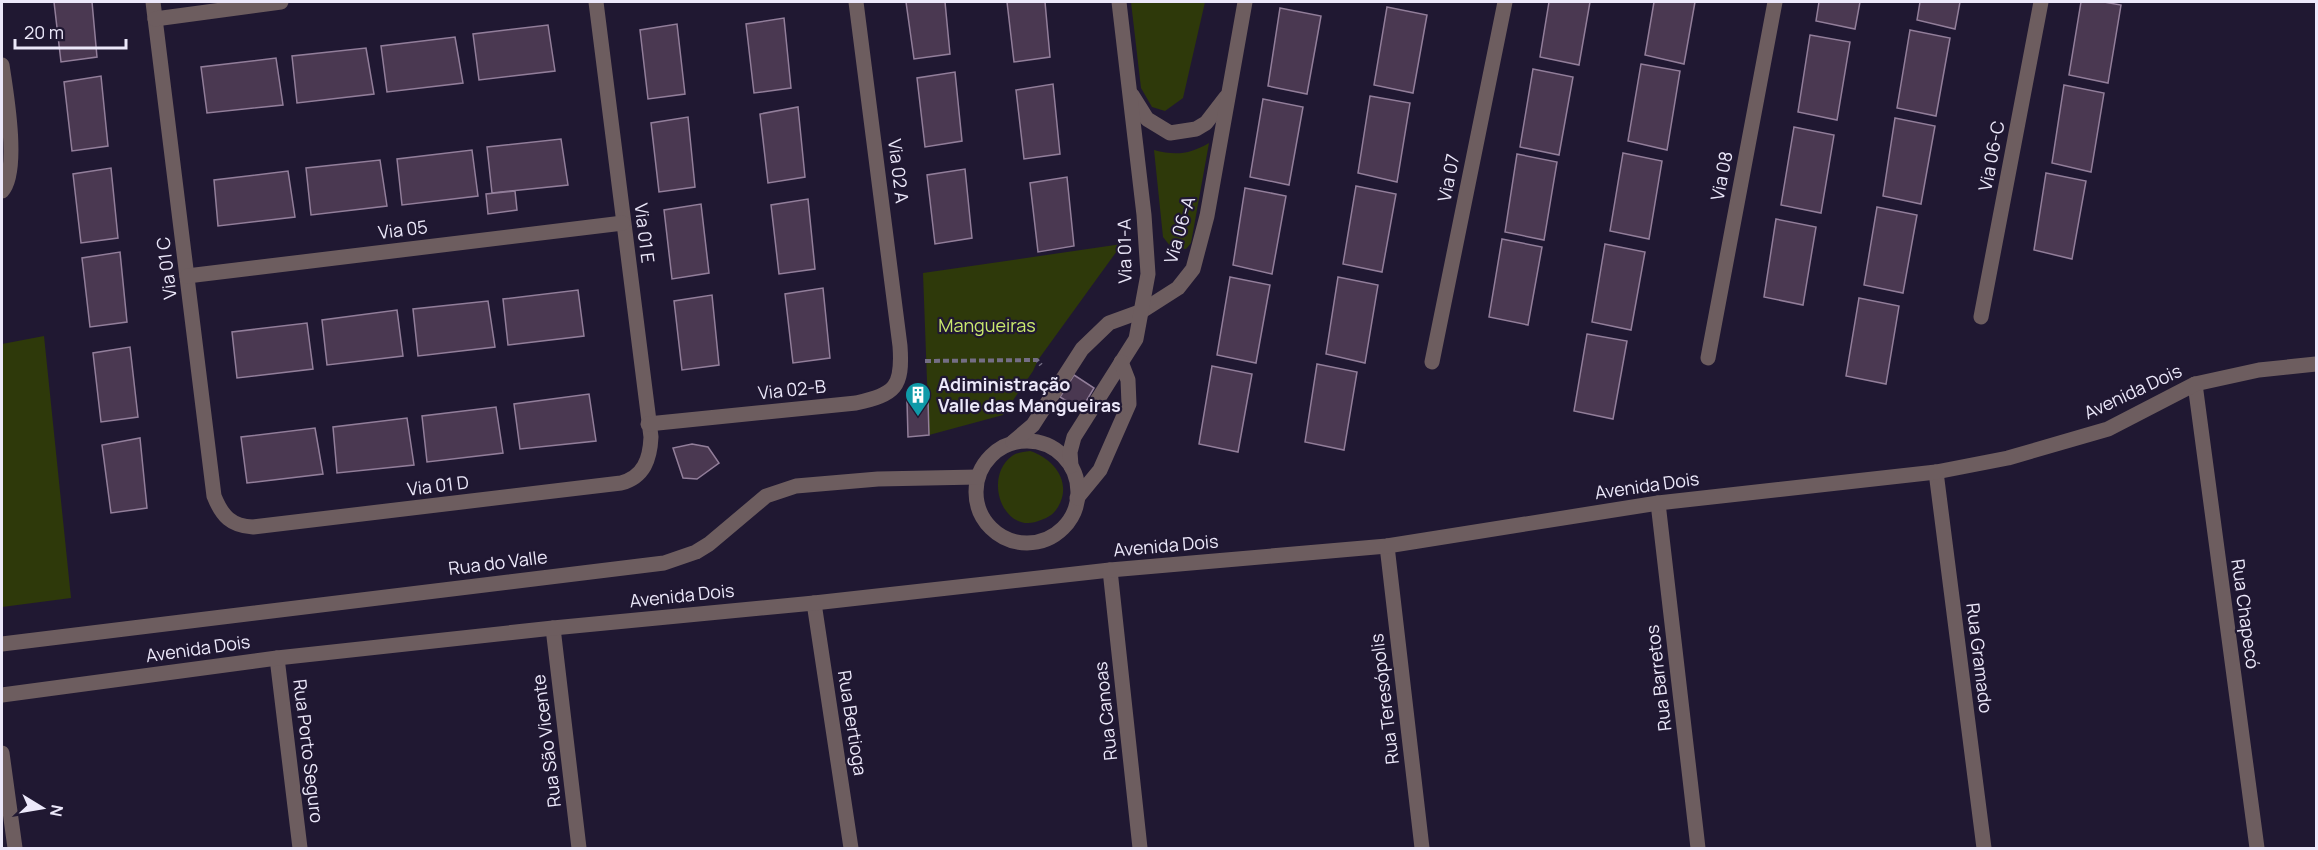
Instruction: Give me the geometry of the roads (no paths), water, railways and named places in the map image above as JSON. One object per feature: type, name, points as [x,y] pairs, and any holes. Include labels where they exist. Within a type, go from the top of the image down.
[{"type":"street","name":"Via 01 C","points":[[153,2],[214,496],[223,515],[233,523]]},
{"type":"street","points":[[155,19],[281,2]]},
{"type":"street","name":"Via 01 E","points":[[596,2],[648,424],[650,447],[644,469]]},
{"type":"street","name":"Via 02 A","points":[[856,2],[901,353]]},
{"type":"street","name":"Via 01-A","points":[[1119,2],[1148,256],[1148,274],[1142,311]]},
{"type":"street","name":"Via 06-A","points":[[1142,311],[1178,288],[1193,269],[1207,216],[1245,2]]},
{"type":"street","name":"Via 07","points":[[1432,362],[1505,2]]},
{"type":"street","name":"Via 08","points":[[1708,358],[1775,2]]},
{"type":"street","name":"Via 06-C","points":[[1981,317],[2042,2]]},
{"type":"street","points":[[2,65],[11,165],[9,180],[2,191]]},
{"type":"street","points":[[1129,90],[1147,119],[1170,133],[1196,129],[1206,123],[1229,93]]},
{"type":"street","name":"Via 05","points":[[187,276],[623,223]]},
{"type":"street","points":[[1142,311],[1136,339],[1074,437],[1070,452],[1071,466],[1077,483],[1077,498],[1072,514],[1063,528],[1049,538],[1032,542],[1016,541],[1001,535],[988,524],[979,510],[976,493],[978,477],[985,461],[1033,425],[1082,349],[1109,323],[1142,311]]},
{"type":"street","name":"Via 02-B","points":[[648,424],[856,404],[880,398],[896,385],[901,353]]},
{"type":"street","points":[[1077,498],[1100,470],[1129,404],[1128,380],[1121,362]]},
{"type":"street","name":"Avenida Dois","points":[[2,695],[277,658],[553,628],[814,603],[1110,570],[1387,546],[1658,503],[1936,472],[2008,458],[2108,429],[2195,384],[2259,370],[2316,364]]},
{"type":"street","name":"Rua Chapecó","points":[[2195,384],[2257,849]]},
{"type":"street","points":[[1012,442],[1046,444],[1060,453],[1071,466]]},
{"type":"street","name":"Via 01 D","points":[[233,523],[253,527],[291,524],[621,483],[631,480],[644,469]]},
{"type":"street","name":"Rua Gramado","points":[[1936,472],[1984,849]]},
{"type":"street","name":"Rua do Valle","points":[[2,644],[664,562],[696,552],[709,544],[766,496],[796,486],[878,479],[978,477]]},
{"type":"street","name":"Rua Barretos","points":[[1658,503],[1698,849]]},
{"type":"street","name":"Rua Teresópolis","points":[[1387,546],[1422,849]]},
{"type":"street","name":"Rua Canoas","points":[[1110,570],[1140,849]]},
{"type":"street","name":"Rua Bertioga","points":[[814,603],[851,849]]},
{"type":"street","name":"Rua São Vicente","points":[[553,628],[579,849]]},
{"type":"street","name":"Rua Porto Seguro","points":[[277,658],[300,849]]},
{"type":"street","points":[[2,753],[15,849]]},
{"type":"place","name":"Adiministração Valle das Mangueiras","points":[[918,418]]},
{"type":"park label","name":"Mangueiras","points":[[987,326]]}]
